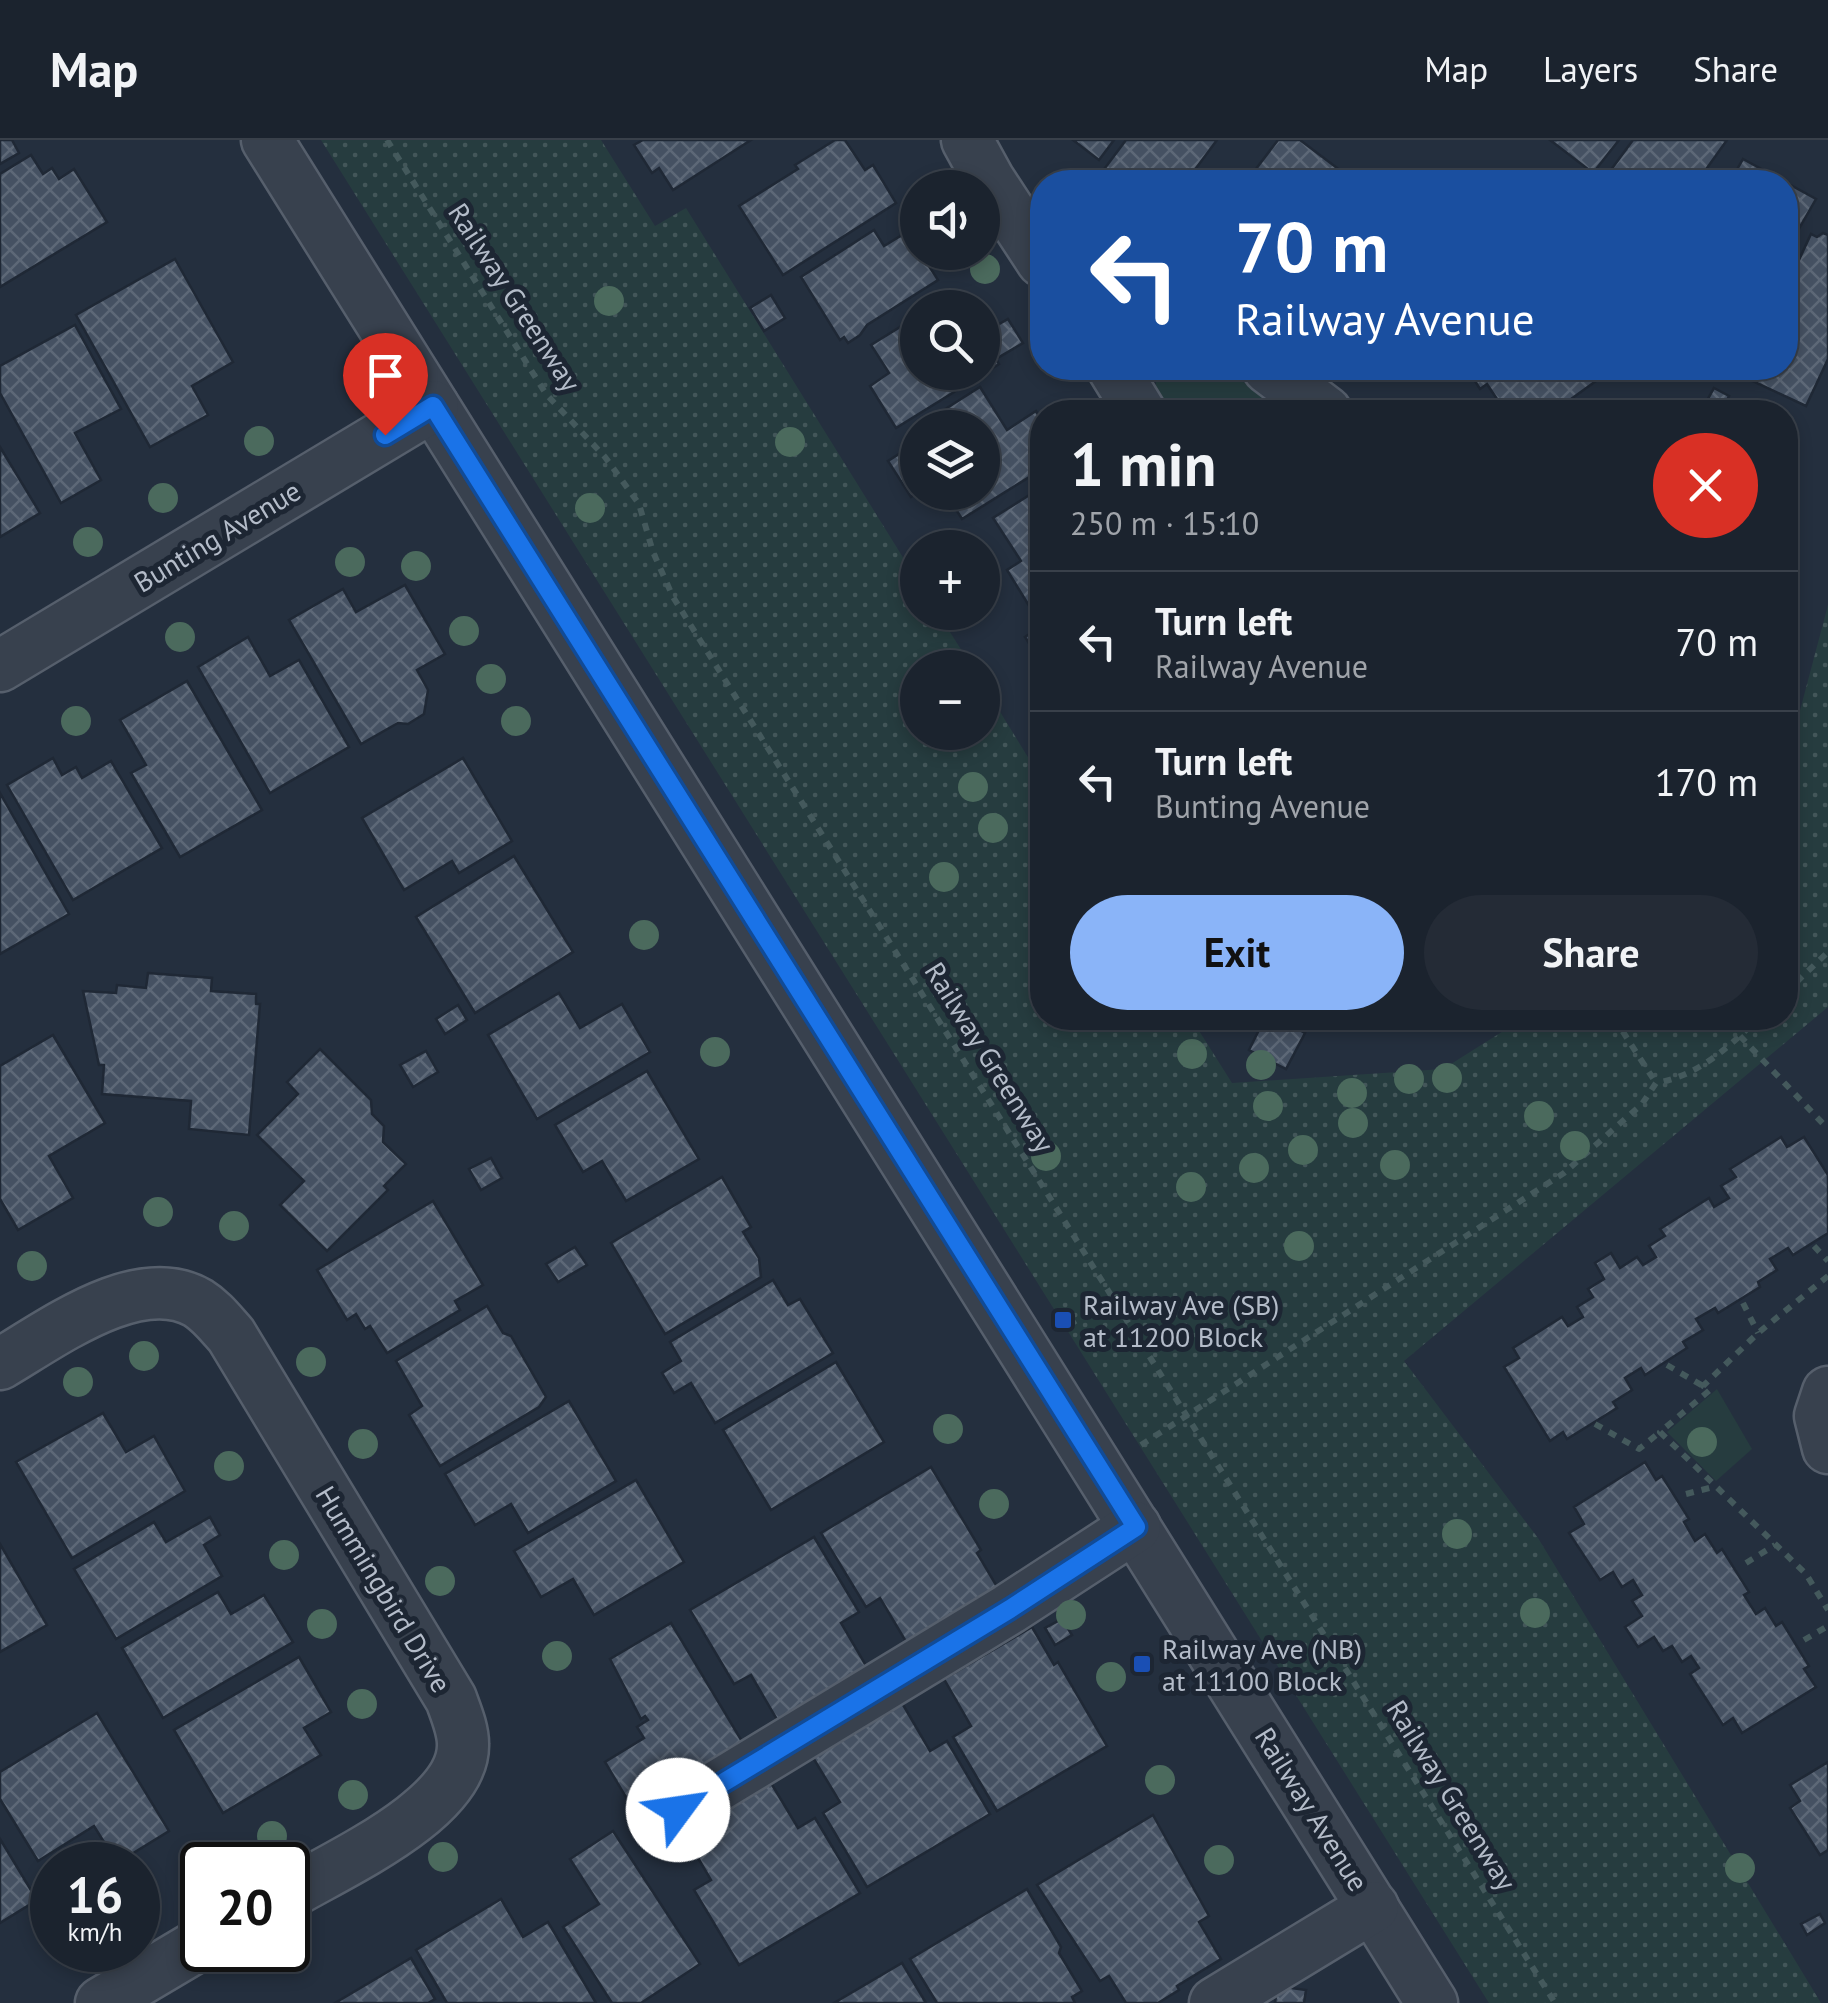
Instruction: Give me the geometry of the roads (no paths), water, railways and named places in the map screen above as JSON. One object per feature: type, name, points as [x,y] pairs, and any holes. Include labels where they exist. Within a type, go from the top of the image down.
[{"type":"street","name":"Railway Avenue","points":[[267,140],[1432,2003]]},
{"type":"street","points":[[967,140],[1030,242]]},
{"type":"street","points":[[1284,380],[1310,400]]},
{"type":"street","name":"Bunting Avenue","points":[[0,666],[433,406]]},
{"type":"street","name":"Hummingbird Drive","points":[[0,1364],[88,1313],[139,1295],[168,1294],[195,1302],[232,1335],[451,1699],[464,1746],[444,1793],[419,1816],[310,1881]]},
{"type":"street","points":[[1828,1392],[1820,1416],[1828,1448]]},
{"type":"street","points":[[678,1810],[1010,1609],[1136,1527]]},
{"type":"street","points":[[1215,2003],[1373,1907]]},
{"type":"street","points":[[101,2003],[180,1957]]},
{"type":"place","name":"Railway Ave (SB) at 11200 Block","points":[[1063,1320]]},
{"type":"place","name":"Railway Ave (NB) at 11100 Block","points":[[1142,1664]]}]
